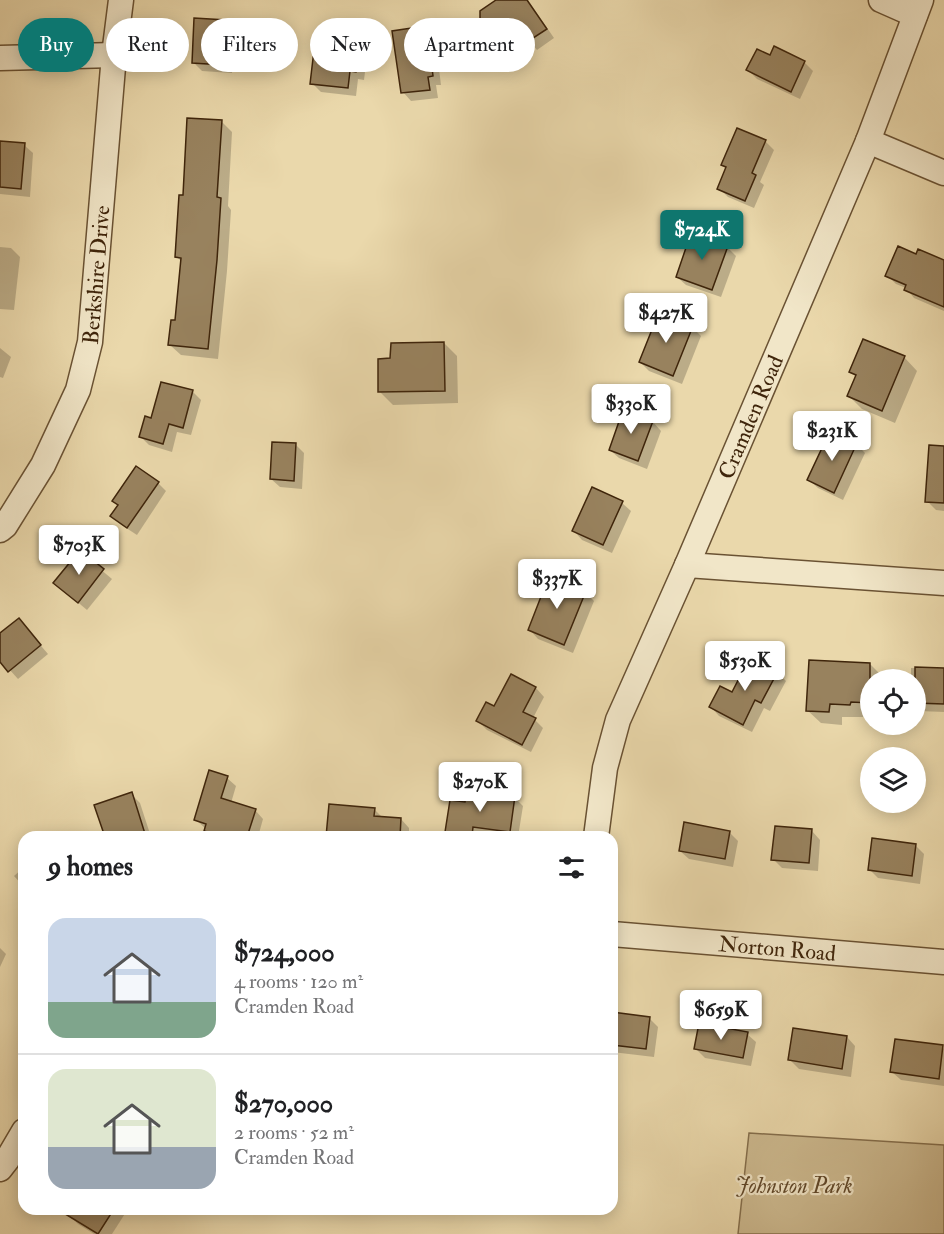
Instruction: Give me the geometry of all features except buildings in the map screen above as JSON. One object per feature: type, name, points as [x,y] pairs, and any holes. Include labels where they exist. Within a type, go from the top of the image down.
[{"type":"street","name":"Berkshire Drive","points":[[119,18],[121,0]]},
{"type":"street","points":[[881,0],[918,7]]},
{"type":"street","name":"Cramden Road","points":[[597,831],[605,768],[618,720],[687,565],[868,141],[918,7]]},
{"type":"street","points":[[0,58],[106,55]]},
{"type":"street","name":"Berkshire Drive","points":[[0,530],[5,526],[43,465],[78,390],[90,342],[113,72]]},
{"type":"street","points":[[868,141],[944,173]]},
{"type":"street","points":[[687,565],[944,584]]},
{"type":"street","name":"Norton Road","points":[[618,935],[944,962]]},
{"type":"street","points":[[0,1169],[18,1141]]},
{"type":"green space","name":"Johnston Park","points":[[749,1133],[944,1145],[944,1234],[738,1234]]}]
